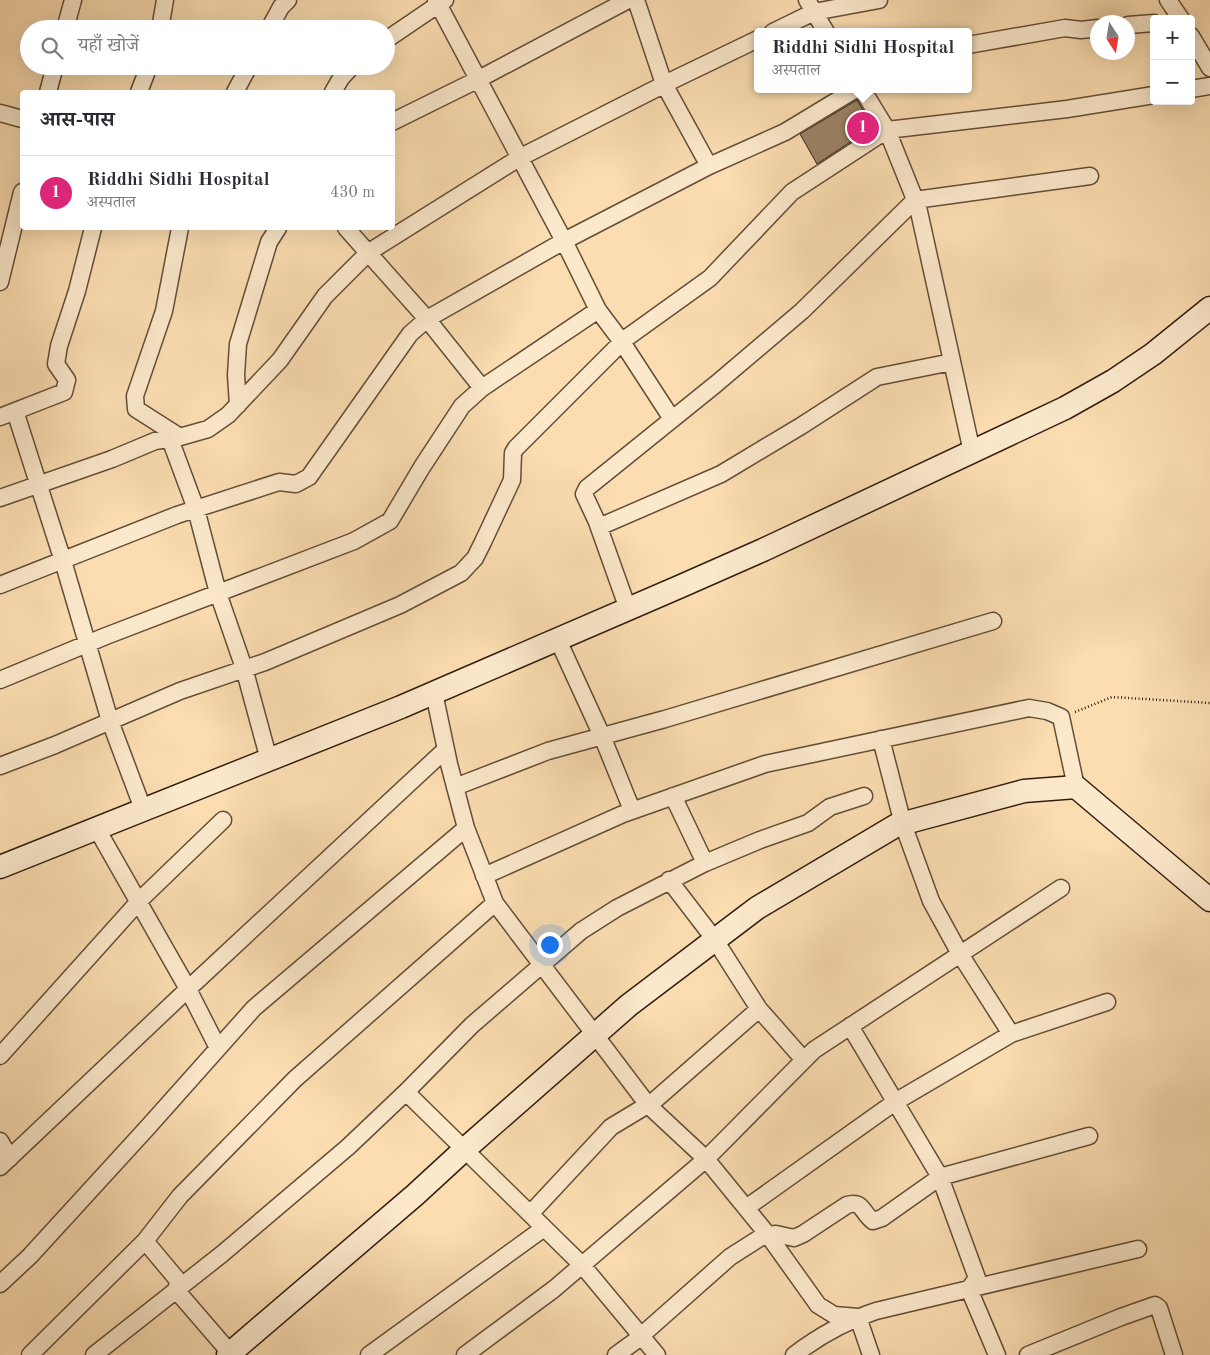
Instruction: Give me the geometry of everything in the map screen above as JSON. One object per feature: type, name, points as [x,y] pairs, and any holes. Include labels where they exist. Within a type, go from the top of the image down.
[{"type":"street","points":[[67,20],[73,0]]},
{"type":"street","points":[[162,20],[165,0]]},
{"type":"street","points":[[274,20],[281,7],[288,0]]},
{"type":"street","points":[[395,121],[479,79],[628,0]]},
{"type":"street","points":[[636,0],[664,84],[709,166]]},
{"type":"street","points":[[778,28],[811,6],[879,0]]},
{"type":"street","points":[[1168,0],[1178,15]]},
{"type":"street","points":[[395,34],[440,1],[598,310],[622,342],[672,419]]},
{"type":"street","points":[[811,6],[824,28]]},
{"type":"street","points":[[1135,25],[1150,23]]},
{"type":"street","points":[[972,44],[1065,28],[1090,29]]},
{"type":"street","points":[[0,498],[112,459],[155,441],[208,429],[228,415],[280,360],[325,296],[369,252],[519,158],[664,84],[754,41]]},
{"type":"street","points":[[1195,43],[1210,68]]},
{"type":"street","points":[[49,90],[53,75]]},
{"type":"street","points":[[140,90],[146,75]]},
{"type":"street","points":[[236,90],[244,75]]},
{"type":"street","points":[[334,90],[344,75]]},
{"type":"street","points":[[1195,88],[1210,86]]},
{"type":"street","points":[[0,585],[196,509],[279,482],[296,484],[309,477],[410,334],[427,318],[564,241],[709,166],[785,132],[849,93]]},
{"type":"street","points":[[864,93],[887,130],[915,200],[972,452]]},
{"type":"street","points":[[0,766],[110,722],[180,691],[265,662],[400,605],[466,569],[483,542],[512,480],[513,453],[516,448],[622,342],[710,278],[792,192],[887,130],[1067,109],[1150,96]]},
{"type":"street","points":[[0,113],[20,118]]},
{"type":"street","points":[[628,609],[599,526],[584,494],[587,488],[802,311],[915,200],[1090,176]]},
{"type":"street","points":[[0,282],[20,200]]},
{"type":"street","points":[[92,230],[77,291],[59,346],[56,364],[67,380],[64,392],[7,414],[37,484],[63,561],[110,722],[143,809]]},
{"type":"street","points":[[180,230],[164,311],[135,396],[136,409],[175,438],[218,593],[244,668],[268,760]]},
{"type":"street","points":[[238,405],[236,375],[238,344],[270,242],[277,230]]},
{"type":"street","points":[[348,230],[427,318],[482,388]]},
{"type":"street","points":[[1,863],[97,830],[143,809],[434,693],[763,550],[1065,408],[1113,381],[1153,354],[1210,308]]},
{"type":"street","points":[[0,680],[354,541],[390,521],[430,453],[462,406],[482,388],[598,310]]},
{"type":"street","points":[[599,526],[721,474],[877,376],[952,362]]},
{"type":"street","points":[[455,787],[548,751],[674,716],[993,621]]},
{"type":"street","points":[[558,640],[602,736],[632,810]]},
{"type":"street","points":[[434,693],[445,750],[466,828],[495,903],[648,1105],[706,1159],[768,1235],[818,1305],[834,1315],[858,1317]]},
{"type":"street","points":[[484,876],[632,810],[765,764],[1030,708],[1048,711],[1061,717],[1076,787],[1210,900]]},
{"type":"street","points":[[881,739],[903,824],[931,900],[960,954],[1011,1034]]},
{"type":"street","points":[[0,1141],[5,1162],[445,750]]},
{"type":"street","points":[[176,1290],[230,1354],[415,1195],[629,1005],[757,908],[897,825],[1024,792],[1076,787]]},
{"type":"street","points":[[673,796],[705,863]]},
{"type":"street","points":[[94,1355],[222,1254],[348,1147],[472,1025],[580,931],[617,908],[669,880],[760,840],[808,823],[830,808],[864,796]]},
{"type":"street","points":[[0,1056],[138,902],[224,820]]},
{"type":"street","points":[[0,1284],[37,1249],[254,1008],[466,828]]},
{"type":"street","points":[[97,830],[188,989],[218,1048]]},
{"type":"street","points":[[669,880],[715,940],[758,1009],[804,1060]]},
{"type":"street","points":[[465,1355],[554,1289],[706,1159],[814,1050],[1060,888]]},
{"type":"street","points":[[30,1355],[145,1241],[180,1196],[295,1079],[495,903]]},
{"type":"street","points":[[746,1208],[895,1102],[1011,1034],[1107,1002]]},
{"type":"street","points":[[530,1214],[611,1127],[648,1105],[758,1009]]},
{"type":"street","points":[[850,1026],[940,1177],[977,1278],[969,1289]]},
{"type":"street","points":[[406,1092],[582,1265],[657,1355]]},
{"type":"street","points":[[616,1355],[730,1257],[763,1236],[776,1234],[794,1238],[847,1205],[854,1203],[860,1206],[866,1216],[873,1221],[882,1218],[940,1177],[1089,1136]]},
{"type":"street","points":[[368,1355],[544,1228]]},
{"type":"street","points":[[145,1241],[176,1278],[178,1282],[176,1290]]},
{"type":"street","points":[[794,1355],[811,1342],[858,1317],[876,1311],[1138,1249]]},
{"type":"street","points":[[969,1289],[996,1355]]},
{"type":"street","points":[[1028,1355],[1155,1305],[1159,1308],[1174,1355]]},
{"type":"street","points":[[858,1317],[871,1355]]},
{"type":"path","points":[[1061,717],[1112,697],[1210,703]]},
{"type":"building","points":[[857,100],[873,127],[817,164],[800,134]]},
{"type":"place","name":"Riddhi Sidhi Hospital","points":[[863,128]]}]
